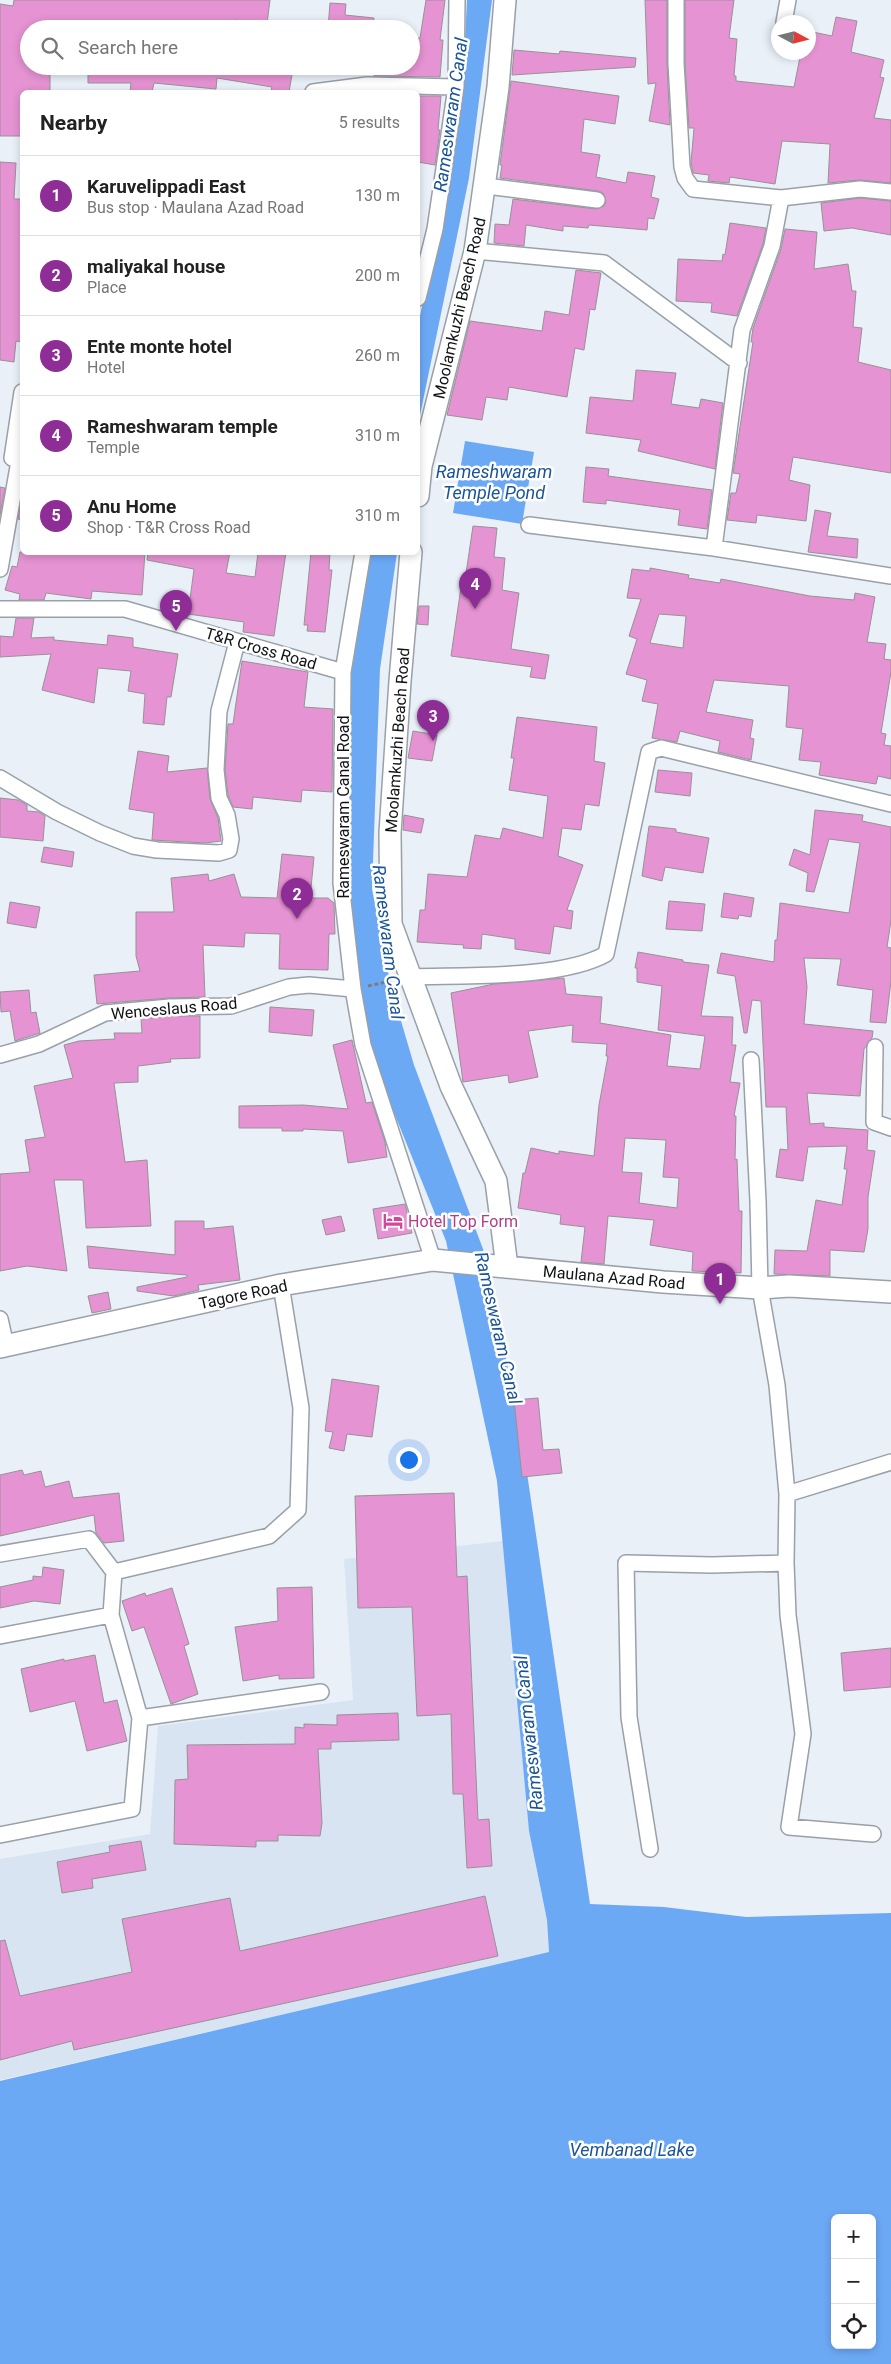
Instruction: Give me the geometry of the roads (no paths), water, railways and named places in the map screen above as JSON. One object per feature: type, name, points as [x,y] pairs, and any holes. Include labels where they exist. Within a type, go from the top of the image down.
[{"type":"street","points":[[421,272],[435,229],[456,87],[457,0]]},
{"type":"street","name":"Moolamkuzhi Beach Road","points":[[420,476],[475,251],[486,186],[505,0]]},
{"type":"street","points":[[676,0],[676,63],[682,166],[684,178],[693,189],[781,198],[860,189],[891,192]]},
{"type":"street","points":[[785,15],[788,0]]},
{"type":"street","points":[[328,90],[367,85],[456,87]]},
{"type":"street","points":[[486,186],[597,200]]},
{"type":"street","points":[[714,548],[742,330],[772,246],[781,198]]},
{"type":"street","points":[[475,251],[604,263],[739,363]]},
{"type":"street","points":[[0,569],[20,407]]},
{"type":"street","points":[[529,525],[714,548],[891,576]]},
{"type":"street","name":"Rameswaram Canal Road","points":[[362,555],[343,672],[341,883],[353,989],[363,1045],[436,1261]]},
{"type":"street","name":"Moolamkuzhi Beach Road","points":[[411,555],[390,833],[391,924],[451,1086],[496,1181],[497,1266]]},
{"type":"street","name":"T&R Cross Road","points":[[0,609],[125,609],[343,672]]},
{"type":"street","points":[[0,778],[57,812],[100,833],[133,846],[157,850],[219,853],[229,850],[227,815],[219,798],[216,770],[219,711],[237,642]]},
{"type":"street","points":[[411,976],[530,972],[591,963],[606,954],[649,752],[661,748],[891,804]]},
{"type":"street","name":"Wenceslaus Road","points":[[0,1055],[39,1044],[105,1013],[170,1007],[231,1006],[289,987],[353,989]]},
{"type":"street","points":[[875,1047],[874,1122],[891,1128]]},
{"type":"street","points":[[751,1060],[760,1288],[777,1385],[787,1494],[786,1563],[788,1615],[803,1734],[789,1827],[873,1834]]},
{"type":"street","name":"Tagore Road","points":[[3,1347],[281,1285],[436,1261],[497,1266]]},
{"type":"street","name":"Maulana Azad Road","points":[[497,1266],[663,1282],[760,1288],[789,1286],[891,1292]]},
{"type":"street","points":[[114,1572],[269,1536],[298,1510],[301,1408],[281,1285]]},
{"type":"street","points":[[0,1319],[3,1347]]},
{"type":"street","points":[[787,1494],[891,1462]]},
{"type":"street","points":[[0,1554],[89,1539],[114,1572],[111,1615],[140,1718],[132,1809],[0,1835]]},
{"type":"street","points":[[650,1849],[629,1717],[626,1563],[712,1565],[786,1563]]},
{"type":"street","points":[[0,1636],[111,1615]]},
{"type":"street","points":[[140,1718],[321,1692]]},
{"type":"water","points":[[467,0],[492,0],[469,178],[420,415],[420,316],[451,173],[463,82]]},
{"type":"water","name":"Rameshwaram Temple Pond","points":[[465,441],[534,452],[522,524],[453,513]]},
{"type":"water","name":"Vembanad Lake","points":[[369,555],[397,555],[380,669],[372,889],[391,987],[414,1065],[483,1249],[520,1425],[590,1904],[664,1907],[746,1917],[891,1913],[891,2364],[0,2364],[0,2081],[549,1952],[547,1920],[529,1831],[497,1481],[446,1241],[367,1046],[347,889],[351,668]]},
{"type":"place","name":"Rameshwaram temple","points":[[475,609]]},
{"type":"place","name":"Anu Home","points":[[176,631]]},
{"type":"place","name":"Ente monte hotel","points":[[433,741]]},
{"type":"place","name":"maliyakal house","points":[[297,919]]},
{"type":"place","name":"Hotel Top Form","points":[[393,1221]]},
{"type":"place","name":"Karuvelippadi East","points":[[720,1304]]},
{"type":"water label","name":"Rameswaram Canal","points":[[451,115]]},
{"type":"water label","name":"Rameswaram Canal","points":[[388,942]]},
{"type":"water label","name":"Rameswaram Canal","points":[[498,1328]]},
{"type":"water label","name":"Rameswaram Canal","points":[[529,1733]]}]
